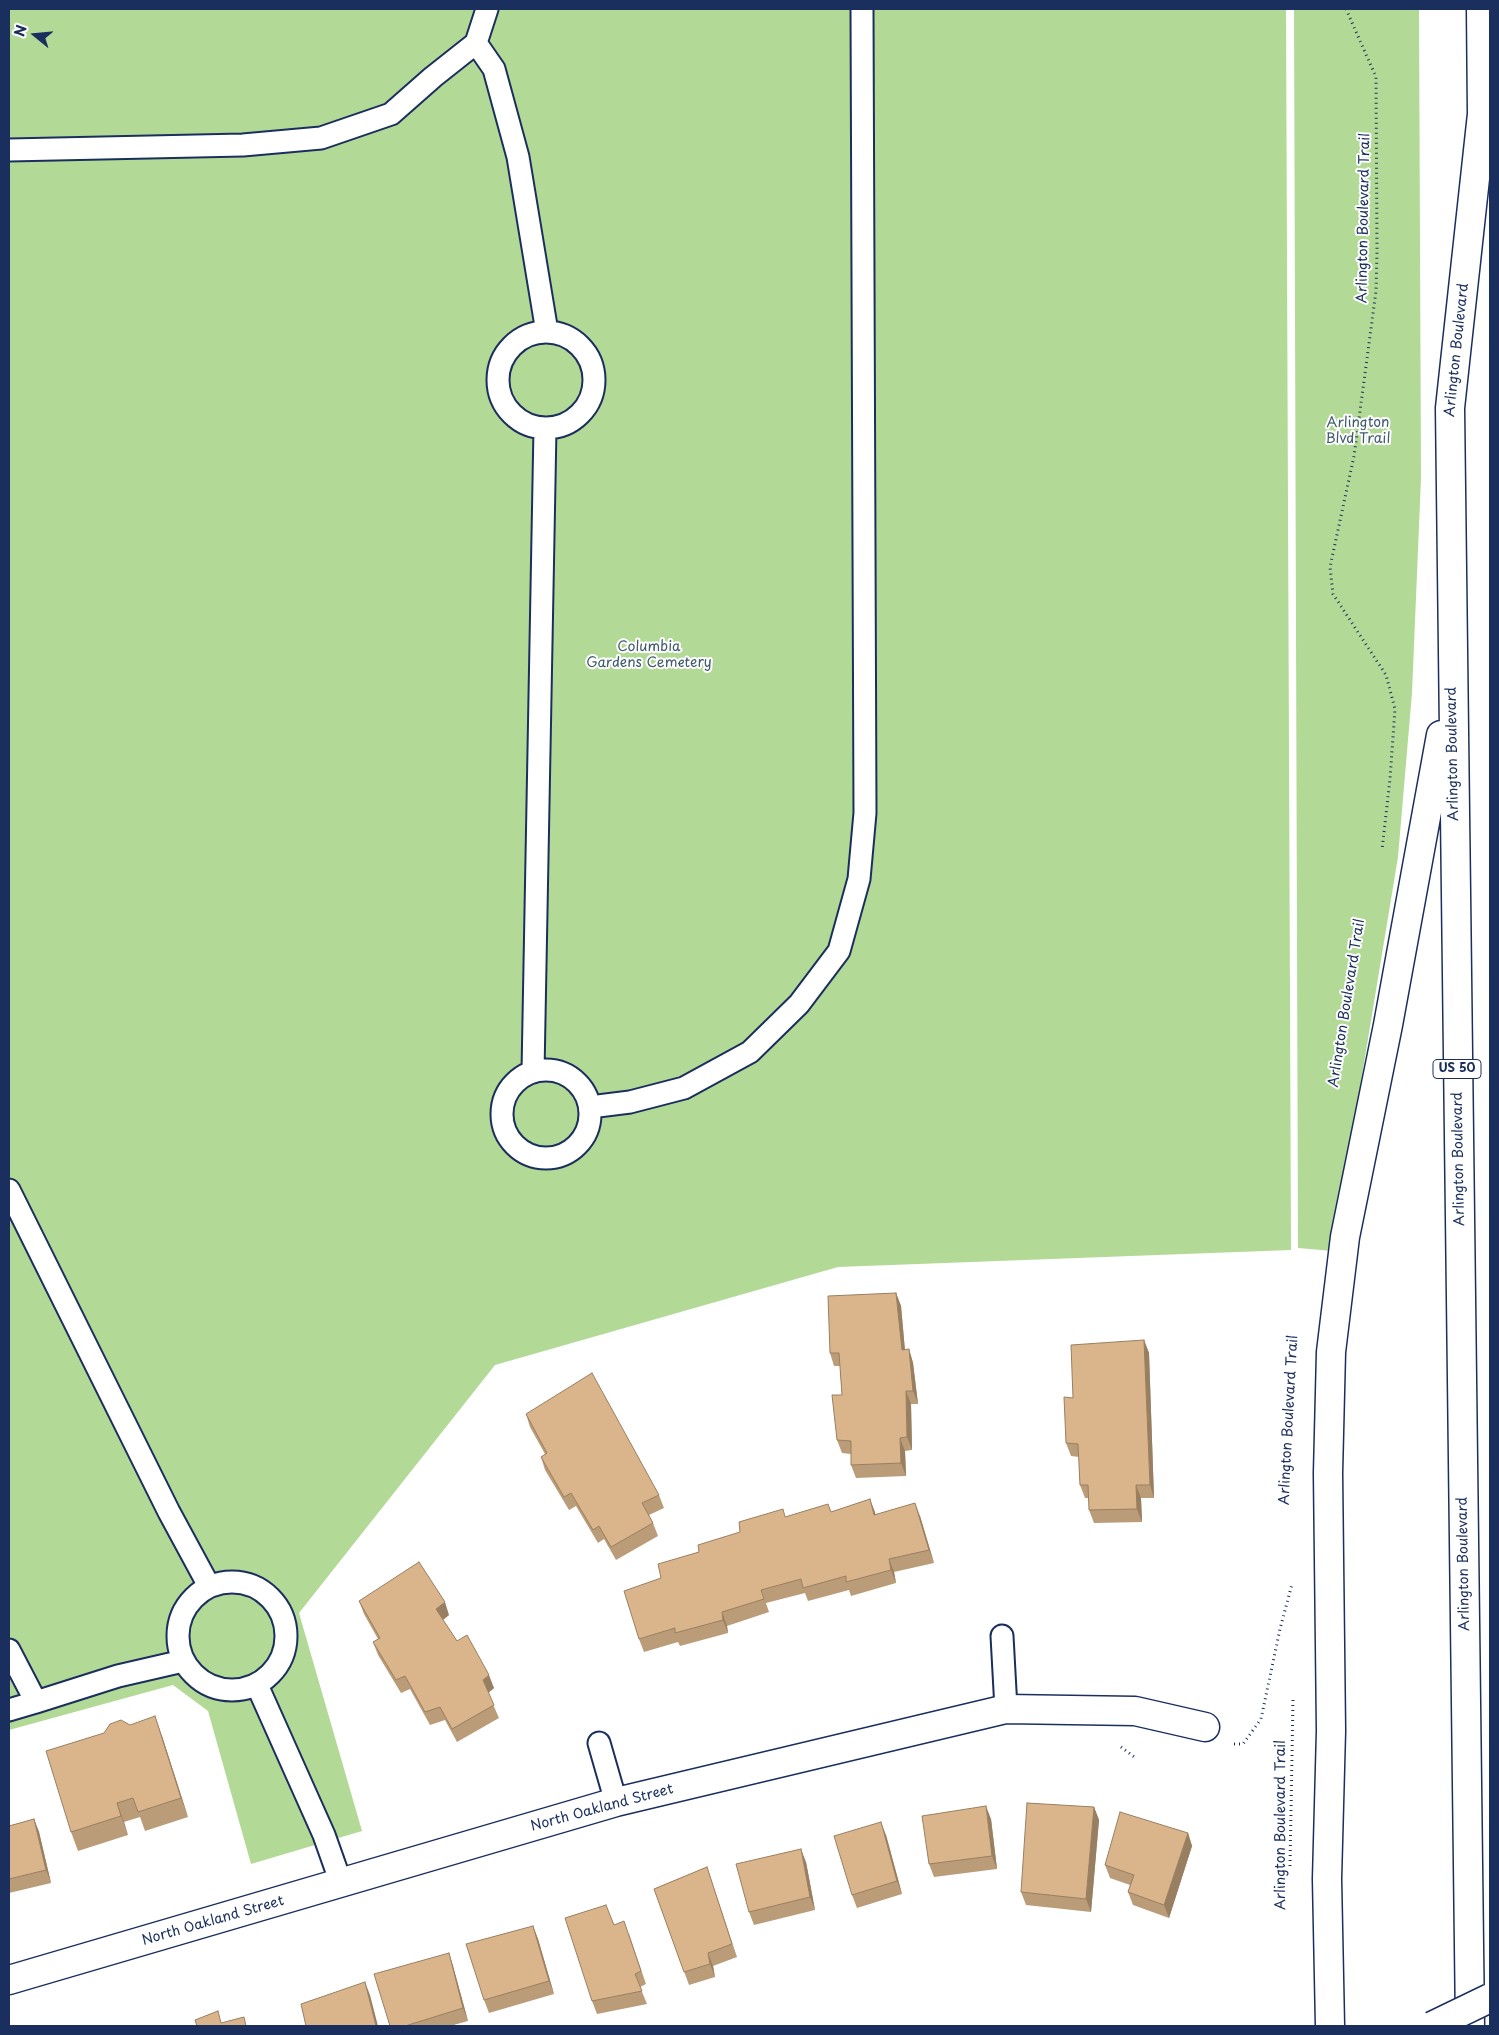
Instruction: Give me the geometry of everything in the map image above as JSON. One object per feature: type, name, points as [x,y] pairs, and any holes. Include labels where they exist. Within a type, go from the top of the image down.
[{"type":"main road","name":"Arlington Boulevard","points":[[1470,2026],[1450,408],[1482,114],[1481,9]]},
{"type":"main road","name":"Arlington Boulevard","points":[[1482,114],[1490,174]]},
{"type":"main road","points":[[1330,2026],[1327,1879],[1331,1731],[1328,1473],[1331,1352],[1345,1237],[1388,1026],[1452,674]]},
{"type":"main road","name":"North Oakland Street","points":[[9,1980],[616,1802],[1006,1709],[1135,1712],[1205,1727]]},
{"type":"main road","points":[[1432,2026],[1490,1998]]},
{"type":"lane","points":[[9,150],[243,145],[321,138],[391,114],[433,76],[476,43],[487,9]]},
{"type":"lane","points":[[590,1108],[630,1102],[684,1088],[750,1052],[799,1004],[839,951],[859,878],[866,813],[862,9]]},
{"type":"lane","points":[[476,43],[494,69],[518,157],[547,332]]},
{"type":"lane","points":[[547,332],[562,334],[575,341],[585,352],[592,365],[594,381],[588,402],[574,419],[561,426],[545,428],[529,425],[515,416],[504,403],[499,388],[500,371],[505,355],[510,349],[516,342],[530,334],[547,332]]},
{"type":"lane","points":[[534,1072],[545,428]]},
{"type":"lane","points":[[549,1070],[563,1073],[576,1081],[586,1093],[590,1108],[589,1123],[584,1137],[574,1148],[560,1156],[546,1158],[532,1155],[520,1149],[510,1139],[504,1127],[502,1113],[511,1087],[521,1078],[534,1072],[549,1070]]},
{"type":"lane","points":[[9,1190],[164,1503],[209,1586]]},
{"type":"lane","points":[[227,1581],[246,1583],[263,1590],[276,1603],[284,1620],[287,1640],[282,1657],[272,1673],[257,1684],[241,1690],[224,1690],[207,1685],[193,1675],[183,1661],[178,1644],[181,1618],[194,1596],[209,1586],[227,1581]]},
{"type":"lane","points":[[1002,1636],[1006,1709]]},
{"type":"lane","points":[[9,1650],[36,1702]]},
{"type":"lane","points":[[9,1710],[118,1676],[183,1661]]},
{"type":"lane","points":[[257,1684],[324,1835],[341,1883]]},
{"type":"lane","points":[[598,1744],[616,1802]]},
{"type":"path","name":"Arlington Boulevard Trail","points":[[1346,9],[1376,77],[1376,291],[1354,456],[1330,567],[1333,594],[1386,675],[1396,710],[1381,852]]},
{"type":"path","points":[[1205,1727],[1210,1743],[1243,1744],[1261,1719],[1280,1629],[1294,1576],[1294,1595]]},
{"type":"path","name":"Arlington Boulevard Trail","points":[[1290,1869],[1293,1698]]},
{"type":"green space","name":"Columbia Gardens Cemetery","points":[[9,9],[1286,9],[1291,1250],[838,1267],[495,1365],[299,1613],[362,1831],[251,1864],[208,1711],[173,1685],[9,1730]]},
{"type":"green space","name":"Arlington Blvd Trail","points":[[1294,9],[1419,9],[1421,478],[1412,693],[1398,857],[1333,1251],[1298,1248]]},
{"type":"building","points":[[896,1293],[902,1350],[909,1349],[913,1391],[906,1391],[907,1437],[900,1438],[901,1463],[851,1465],[851,1441],[837,1440],[832,1395],[842,1395],[839,1353],[830,1353],[828,1296]]},
{"type":"building","points":[[1144,1340],[1150,1485],[1136,1485],[1137,1509],[1089,1510],[1088,1485],[1080,1485],[1078,1444],[1066,1443],[1064,1397],[1073,1398],[1071,1345]]},
{"type":"building","points":[[592,1373],[659,1495],[642,1503],[653,1523],[611,1547],[599,1526],[593,1530],[571,1493],[564,1497],[541,1457],[547,1453],[526,1414]]},
{"type":"building","points":[[870,1499],[874,1515],[915,1503],[929,1550],[889,1559],[891,1570],[846,1582],[846,1576],[803,1588],[801,1579],[761,1590],[764,1599],[722,1612],[723,1620],[675,1633],[675,1628],[639,1639],[624,1591],[661,1578],[658,1564],[699,1552],[698,1545],[740,1532],[739,1522],[783,1509],[785,1517],[828,1504],[831,1512]]},
{"type":"building","points":[[419,1562],[445,1602],[436,1609],[457,1641],[467,1635],[489,1675],[483,1680],[494,1705],[452,1729],[440,1707],[425,1712],[405,1676],[396,1680],[373,1642],[380,1638],[359,1601]]},
{"type":"building","points":[[155,1716],[181,1798],[138,1812],[133,1798],[117,1803],[121,1816],[71,1832],[46,1751],[104,1733],[110,1724],[121,1720],[130,1725]]},
{"type":"building","points":[[1027,1803],[1094,1807],[1086,1899],[1021,1892]]},
{"type":"building","points":[[986,1806],[992,1856],[929,1864],[922,1816]]},
{"type":"building","points":[[1120,1812],[1188,1833],[1164,1905],[1128,1892],[1134,1875],[1105,1865]]},
{"type":"building","points":[[34,1819],[46,1870],[9,1879],[9,1826]]},
{"type":"building","points":[[881,1822],[897,1881],[852,1895],[834,1836]]},
{"type":"building","points":[[801,1849],[810,1897],[749,1912],[736,1864]]},
{"type":"building","points":[[707,1867],[732,1944],[708,1953],[710,1964],[684,1972],[654,1889]]},
{"type":"building","points":[[606,1905],[614,1925],[624,1921],[641,1971],[635,1974],[642,1991],[592,2001],[565,1918]]},
{"type":"building","points":[[533,1926],[549,1981],[484,2000],[466,1944]]},
{"type":"building","points":[[449,1953],[463,2008],[405,2026],[390,2026],[374,1974]]},
{"type":"building","points":[[365,1982],[376,2026],[306,2026],[301,2004]]},
{"type":"building","points":[[218,2011],[221,2023],[244,2017],[246,2026],[197,2026],[195,2020]]}]
